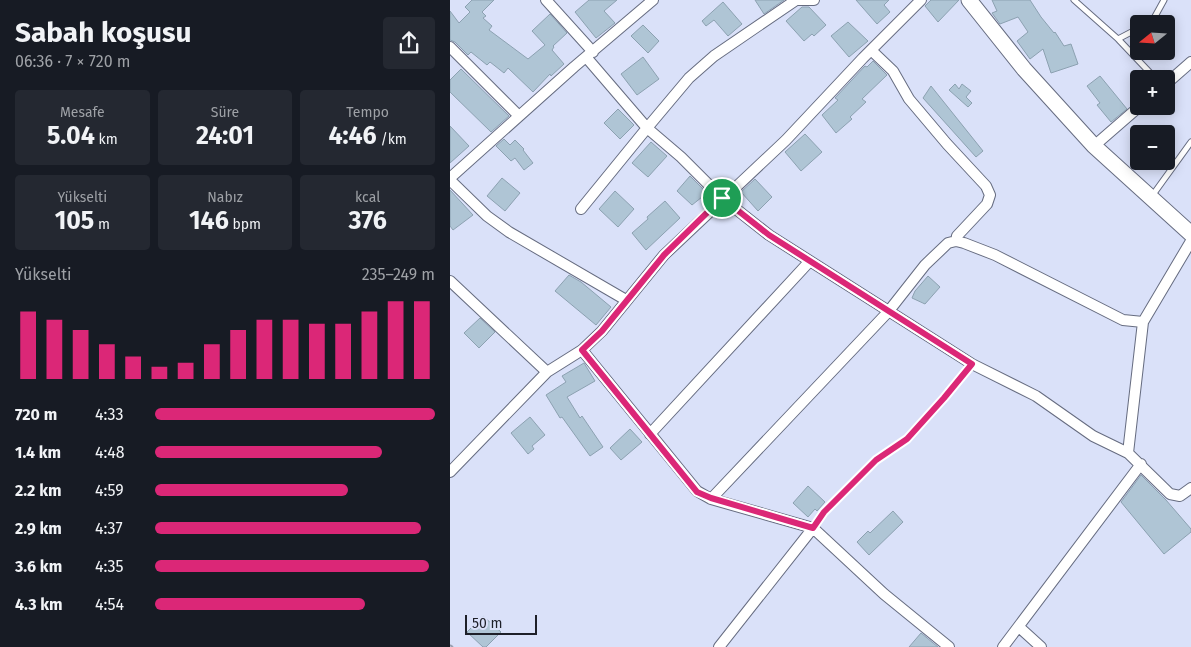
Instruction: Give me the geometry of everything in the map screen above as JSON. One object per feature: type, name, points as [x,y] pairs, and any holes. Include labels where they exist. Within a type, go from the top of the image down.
[{"type":"street","points":[[546,0],[647,128],[681,157],[722,198],[769,235],[972,364],[1036,396],[1093,436],[1128,453],[1170,494],[1180,496],[1191,488]]},
{"type":"street","points":[[626,300],[509,232],[487,216],[450,179],[519,116],[653,0]]},
{"type":"street","points":[[581,209],[689,78],[714,56],[796,0],[814,0]]},
{"type":"street","points":[[450,472],[547,372],[582,350],[602,331],[664,255],[722,198],[786,140],[870,50],[921,0]]},
{"type":"street","points":[[969,0],[1024,69],[1094,146],[1191,234]]},
{"type":"street","points":[[450,47],[519,116]]},
{"type":"street","points":[[870,50],[893,71],[909,99],[986,186],[990,195],[987,204],[956,236],[956,241]]},
{"type":"street","points":[[1175,76],[1191,62]]},
{"type":"street","points":[[1094,146],[1130,115]]},
{"type":"street","points":[[711,498],[888,312],[925,265],[948,243],[956,241],[964,243],[995,255],[1123,320],[1143,322]]},
{"type":"street","points":[[1128,453],[1143,322],[1191,241]]},
{"type":"street","points":[[650,434],[809,262]]},
{"type":"street","points":[[452,287],[547,372]]},
{"type":"street","points":[[582,350],[697,492],[711,498],[813,528],[884,594],[948,647]]},
{"type":"street","points":[[1003,647],[1141,464]]},
{"type":"street","points":[[719,647],[813,528]]},
{"type":"street","points":[[1019,626],[1041,647]]},
{"type":"lane","points":[[1074,0],[1118,39],[1147,70]]},
{"type":"lane","points":[[1156,15],[1164,0]]},
{"type":"lane","points":[[1118,39],[1130,33]]},
{"type":"lane","points":[[1151,198],[1191,142]]},
{"type":"lane","points":[[813,528],[824,512],[876,460],[907,439],[972,364]]},
{"type":"building","points":[[472,0],[494,0],[482,12],[486,16],[483,18],[492,26],[489,30],[528,59],[545,45],[532,31],[550,14],[567,33],[553,46],[552,50],[564,64],[551,76],[550,74],[533,92],[508,68],[504,73],[490,62],[487,65],[471,52],[468,55],[455,42],[450,40],[450,11],[459,23],[470,12],[465,7]]},
{"type":"building","points":[[589,0],[617,0],[604,11],[615,23],[596,38],[575,12]]},
{"type":"building","points":[[755,0],[784,0],[764,14]]},
{"type":"building","points":[[856,0],[889,0],[884,5],[890,12],[877,24]]},
{"type":"building","points":[[931,0],[959,0],[938,22],[925,6]]},
{"type":"building","points":[[992,0],[1030,0],[1064,46],[1071,44],[1078,64],[1051,73],[1043,49],[1030,59],[1017,41],[1028,32],[1018,17],[1000,24],[992,13],[997,11]]},
{"type":"building","points":[[723,2],[742,24],[728,36],[714,20],[706,26],[702,21]]},
{"type":"building","points":[[802,7],[809,7],[826,25],[814,36],[812,34],[804,41],[786,21]]},
{"type":"building","points":[[848,22],[868,41],[849,57],[831,36]]},
{"type":"building","points":[[643,25],[659,41],[648,53],[631,36]]},
{"type":"building","points":[[643,57],[659,79],[637,95],[621,74]]},
{"type":"building","points":[[873,61],[887,75],[862,99],[866,102],[850,117],[852,119],[836,133],[822,115],[838,100],[835,98],[865,66],[867,67]]},
{"type":"building","points":[[461,69],[509,116],[491,132],[450,92],[450,80]]},
{"type":"building","points":[[1100,76],[1127,109],[1111,122],[1097,105],[1100,103],[1087,86]]},
{"type":"building","points":[[955,84],[959,89],[962,84],[971,91],[966,97],[972,103],[968,107],[949,90]]},
{"type":"building","points":[[931,86],[983,151],[976,157],[923,98]]},
{"type":"building","points":[[618,109],[634,125],[620,139],[604,123]]},
{"type":"building","points":[[450,126],[469,146],[450,163]]},
{"type":"building","points":[[805,134],[822,152],[801,171],[785,152]]},
{"type":"building","points":[[504,139],[510,145],[515,140],[524,149],[533,163],[524,170],[515,158],[511,161],[496,146]]},
{"type":"building","points":[[651,142],[667,156],[648,177],[632,163]]},
{"type":"building","points":[[690,176],[707,193],[692,205],[677,191]]},
{"type":"building","points":[[502,178],[520,193],[505,211],[487,196]]},
{"type":"building","points":[[755,179],[772,197],[758,211],[741,192]]},
{"type":"building","points":[[450,190],[473,215],[453,230],[450,226]]},
{"type":"building","points":[[615,191],[634,209],[618,227],[599,209]]},
{"type":"building","points":[[665,201],[680,218],[646,250],[632,233]]},
{"type":"building","points":[[569,275],[581,282],[611,307],[596,325],[555,291]]},
{"type":"building","points":[[928,276],[940,287],[925,304],[912,298],[915,291]]},
{"type":"building","points":[[480,318],[495,332],[479,348],[464,333]]},
{"type":"building","points":[[584,363],[595,381],[567,397],[580,418],[582,416],[603,447],[590,456],[562,417],[560,418],[546,395],[566,382],[562,376]]},
{"type":"building","points":[[530,417],[545,435],[532,446],[534,449],[528,454],[511,433]]},
{"type":"building","points":[[630,429],[642,442],[621,460],[610,448]]},
{"type":"building","points":[[1141,475],[1191,529],[1191,532],[1164,554],[1121,502]]},
{"type":"building","points":[[808,486],[825,502],[808,517],[793,503]]},
{"type":"building","points":[[893,511],[903,522],[869,555],[857,542],[868,531],[870,533]]},
{"type":"building","points":[[483,616],[501,632],[486,647],[483,647],[467,632]]},
{"type":"building","points":[[921,633],[938,647],[909,647]]},
{"type":"route","points":[[722,198],[769,235],[809,262],[972,364],[907,439],[876,460],[824,512],[813,528],[711,498],[697,492],[582,350],[602,331],[664,255],[722,198]]}]
